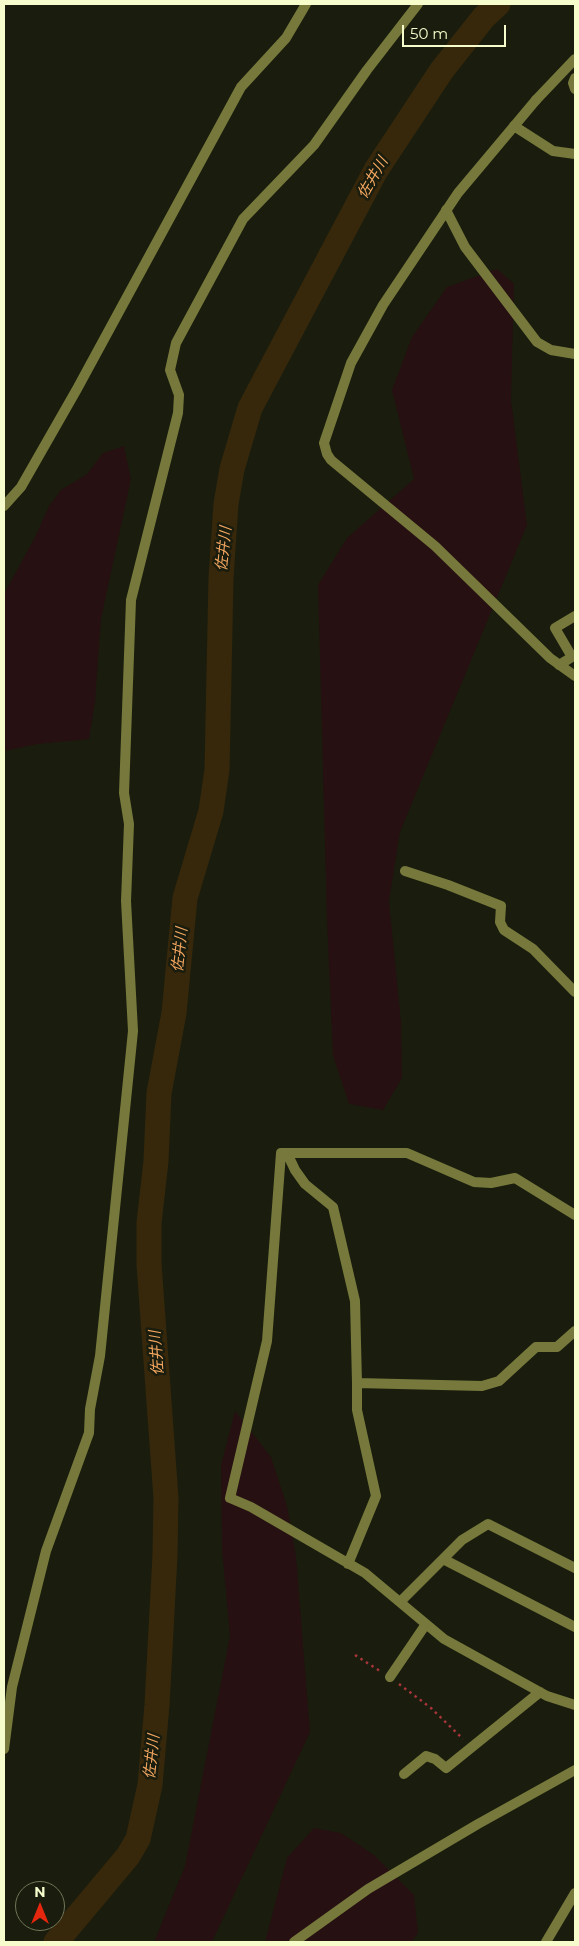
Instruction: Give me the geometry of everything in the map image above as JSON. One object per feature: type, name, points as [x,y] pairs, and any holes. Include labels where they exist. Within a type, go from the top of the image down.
[{"type":"street","points":[[4,506],[25,481],[77,390],[132,292],[241,87],[286,38],[306,4]]},
{"type":"street","points":[[4,1749],[12,1687],[46,1552],[89,1433],[90,1409],[100,1356],[133,1031],[126,901],[129,824],[124,793],[131,600],[178,413],[179,395],[170,370],[176,344],[243,219],[314,145],[367,70],[418,4]]},
{"type":"street","points":[[575,59],[536,100],[458,192],[383,305],[351,363],[325,438],[325,448],[331,460],[435,546],[522,632],[559,665],[575,676]]},
{"type":"street","points":[[575,78],[573,83],[575,90]]},
{"type":"street","points":[[514,126],[553,151],[575,154]]},
{"type":"street","points":[[446,210],[464,248],[537,342],[551,350],[575,354]]},
{"type":"street","points":[[559,665],[572,657],[555,628],[575,616]]},
{"type":"street","points":[[405,871],[448,885],[501,906],[500,922],[504,930],[533,949],[575,992]]},
{"type":"street","points":[[575,1215],[515,1178],[491,1183],[474,1182],[408,1153],[280,1153],[267,1342],[230,1498],[251,1507],[365,1573],[444,1639],[540,1692],[575,1705]]},
{"type":"street","points":[[288,1153],[295,1170],[305,1184],[333,1207],[355,1302],[357,1410],[376,1496],[348,1564]]},
{"type":"street","points":[[357,1383],[482,1386],[499,1381],[536,1348],[557,1347],[575,1331]]},
{"type":"street","points":[[400,1602],[462,1540],[488,1524],[575,1568]]},
{"type":"street","points":[[443,1559],[575,1627]]},
{"type":"street","points":[[390,1677],[426,1624]]},
{"type":"street","points":[[404,1774],[426,1756],[435,1759],[446,1768],[540,1692]]},
{"type":"street","points":[[294,1942],[368,1889],[478,1824],[575,1770]]},
{"type":"street","points":[[546,1942],[575,1892]]},
{"type":"path","points":[[355,1655],[390,1677],[431,1708],[471,1747]]},
{"type":"shaded area","points":[[497,269],[514,284],[511,400],[527,525],[400,832],[389,901],[401,1022],[402,1078],[383,1110],[349,1104],[333,1056],[327,921],[318,585],[347,538],[414,479],[392,390],[412,337],[447,287]]},
{"type":"shaded area","points":[[124,446],[131,479],[101,619],[95,702],[89,739],[38,744],[4,751],[4,594],[35,537],[49,506],[61,490],[87,474],[103,453]]},
{"type":"shaded area","points":[[235,1411],[271,1457],[287,1506],[296,1556],[310,1732],[212,1942],[154,1942],[185,1866],[230,1636],[222,1549],[221,1465]]},
{"type":"shaded area","points":[[314,1828],[341,1833],[374,1855],[414,1895],[418,1933],[412,1942],[265,1942],[287,1858]]},
{"type":"waterway","name":"佐井川","points":[[56,1942],[128,1856],[138,1839],[150,1785],[157,1705],[166,1498],[149,1264],[149,1223],[156,1161],[159,1093],[174,1013],[185,898],[211,811],[217,770],[221,578],[226,504],[232,469],[250,408],[376,170],[442,70],[484,17],[498,4]]}]
